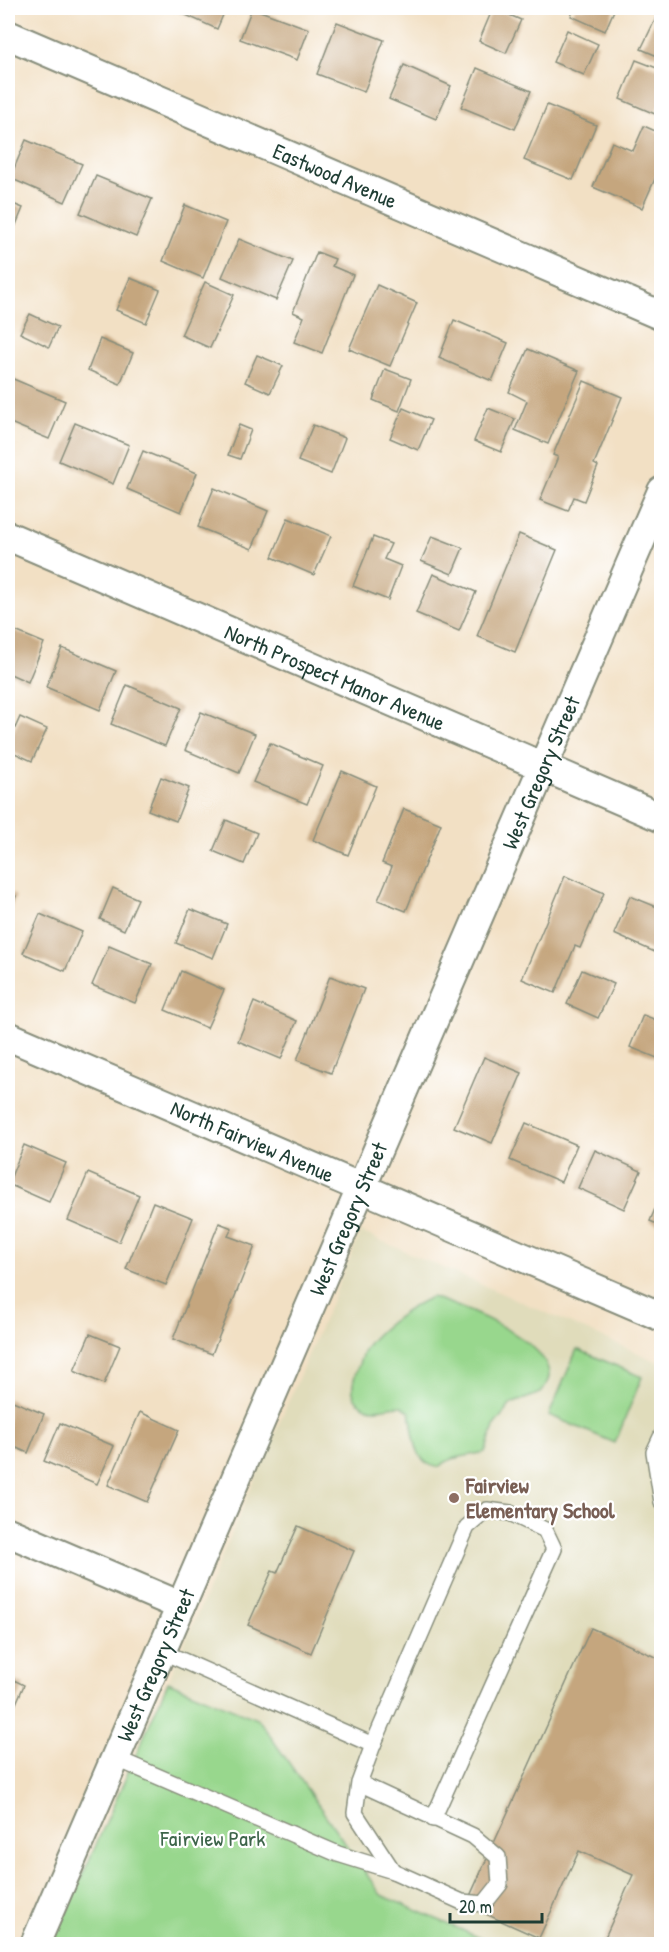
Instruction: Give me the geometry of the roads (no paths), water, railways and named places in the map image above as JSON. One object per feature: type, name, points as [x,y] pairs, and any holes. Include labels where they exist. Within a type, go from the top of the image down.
[{"type":"street","name":"Eastwood Avenue","points":[[8,35],[662,316]]},
{"type":"street","name":"West Gregory Street","points":[[35,1944],[662,491]]},
{"type":"street","name":"North Prospect Manor Avenue","points":[[8,536],[662,818]]},
{"type":"street","name":"North Fairview Avenue","points":[[8,1036],[662,1317]]},
{"type":"street","points":[[8,1532],[181,1606]]},
{"type":"lane","points":[[662,1435],[654,1452],[662,1502]]},
{"type":"lane","points":[[393,1871],[355,1813],[359,1783],[373,1744],[467,1527],[487,1510],[510,1513],[545,1530],[554,1549],[433,1819]]},
{"type":"lane","points":[[161,1651],[373,1744]]},
{"type":"lane","points":[[115,1758],[338,1854],[393,1871],[462,1902],[484,1904],[500,1884],[498,1857],[473,1836],[359,1783]]},
{"type":"place","name":"Fairview Elementary School","points":[[454,1498]]},
{"type":"park label","name":"Fairview Park","points":[[213,1838]]}]
